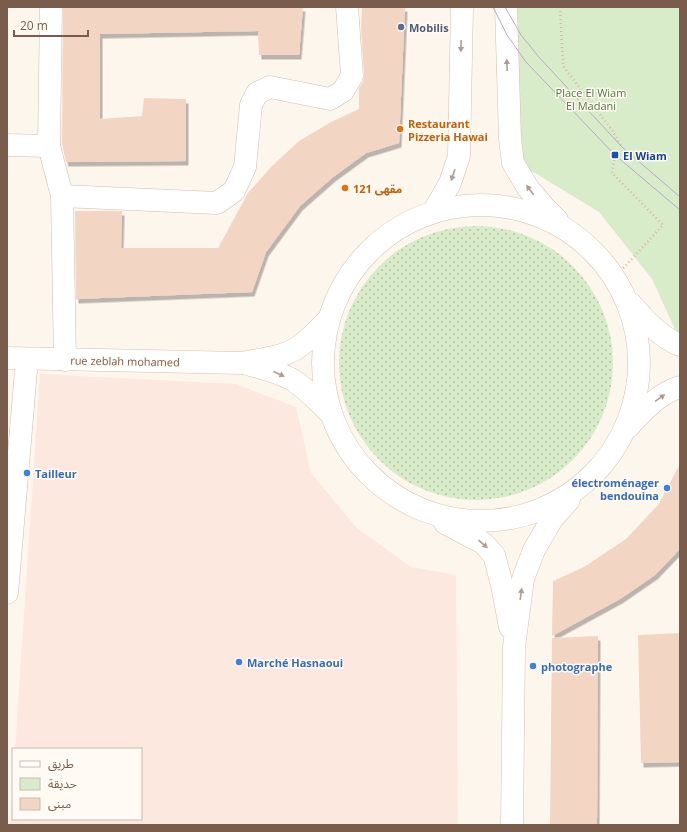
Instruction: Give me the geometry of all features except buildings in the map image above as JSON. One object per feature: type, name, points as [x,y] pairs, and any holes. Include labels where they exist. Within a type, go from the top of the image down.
[{"type":"main road","points":[[51,7],[49,146],[62,196],[65,360]]},
{"type":"main road","points":[[62,196],[217,203],[234,191],[245,167],[251,105],[257,93],[270,87],[330,100],[344,91],[352,76],[347,7]]},
{"type":"main road","points":[[434,211],[450,183],[459,156],[462,7]]},
{"type":"main road","points":[[506,7],[510,139],[513,163],[528,188],[544,207],[566,229],[593,250],[615,277],[625,296],[635,323],[639,351],[639,379],[633,406],[623,432],[609,457],[552,519],[534,550],[523,579],[514,647],[512,825]]},
{"type":"main road","points":[[7,145],[49,146]]},
{"type":"main road","points":[[514,647],[502,585],[494,555],[483,543],[383,489],[350,454],[329,412],[322,375],[324,338],[328,320],[350,272],[387,235],[434,211],[468,204],[502,205],[536,213],[566,229]]},
{"type":"main road","points":[[625,296],[647,322],[675,343],[680,345]]},
{"type":"main road","points":[[242,363],[278,356],[296,349],[328,320]]},
{"type":"main road","points":[[7,593],[17,359]]},
{"type":"main road","name":"rue zeblah mohamed","points":[[17,359],[242,363]]},
{"type":"main road","points":[[242,363],[274,371],[291,379],[310,393],[329,412]]},
{"type":"main road","points":[[623,432],[646,407],[672,389],[680,387]]},
{"type":"main road","points":[[425,512],[454,520],[483,522],[512,519],[541,510],[567,496],[590,478]]},
{"type":"path","points":[[560,7],[563,66],[612,130],[622,147]]},
{"type":"path","points":[[615,155],[612,173],[663,224],[615,277]]},
{"type":"shaded area","name":"Marché Hasnaoui","points":[[40,374],[236,384],[296,407],[311,473],[357,528],[411,567],[456,575],[458,825],[10,825],[12,798],[12,820],[142,820],[142,748],[15,748]]},
{"type":"green space","name":"Place El Wiam El Madani","points":[[500,7],[680,7],[680,336],[678,336],[652,279],[599,212],[535,173],[504,159]]},
{"type":"green space","points":[[463,226],[489,226],[516,231],[529,236],[552,249],[573,266],[590,287],[603,310],[611,336],[613,363],[611,390],[603,416],[590,439],[573,460],[541,484],[516,495],[489,500],[463,500],[436,495],[411,484],[389,469],[370,450],[355,428],[344,403],[339,376],[339,350],[344,323],[355,298],[370,276],[389,257],[411,242],[436,231]]},
{"type":"tram line","points":[[493,7],[507,35],[526,62],[615,155],[680,210]]},
{"type":"tram line","points":[[505,7],[521,35],[538,56],[622,147],[680,197]]},
{"type":"place","name":"Mobilis","points":[[401,27]]},
{"type":"place","name":"Restaurant Pizzeria Hawai","points":[[400,129]]},
{"type":"place","name":"El Wiam","points":[[615,155]]},
{"type":"place","name":"مقهى 121","points":[[345,188]]},
{"type":"place","name":"Tailleur","points":[[27,473]]},
{"type":"place","name":"électroménager bendouina","points":[[667,488]]},
{"type":"place","name":"Marché Hasnaoui","points":[[239,662]]},
{"type":"place","name":"photographe","points":[[533,666]]}]
